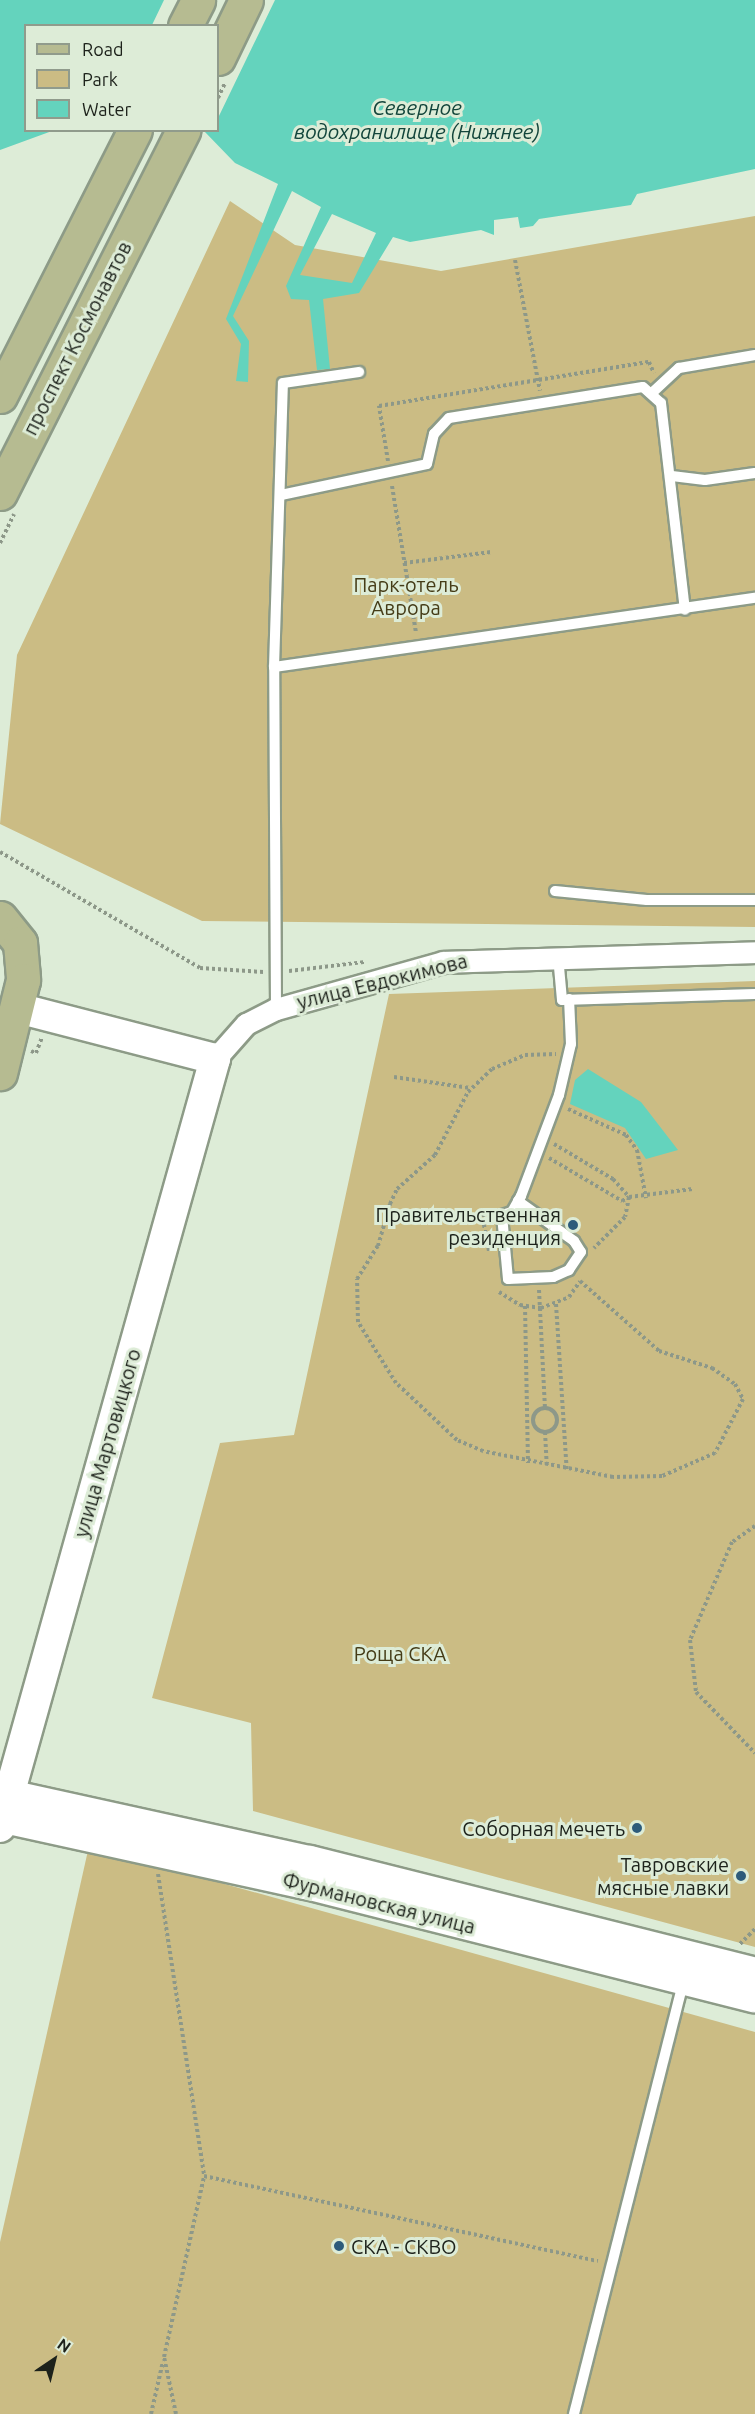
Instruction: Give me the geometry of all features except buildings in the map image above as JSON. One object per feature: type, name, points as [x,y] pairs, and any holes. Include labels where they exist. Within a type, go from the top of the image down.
[{"type":"main road","points":[[186,24],[198,0]]},
{"type":"main road","points":[[219,56],[246,0]]},
{"type":"main road","points":[[0,396],[134,132]]},
{"type":"main road","name":"проспект Космонавтов","points":[[0,493],[182,132]]},
{"type":"main road","points":[[0,918],[20,944],[0,1073]]},
{"type":"main road","points":[[9,1005],[215,1059]]},
{"type":"main road","name":"улица Мартовицкого","points":[[2,1810],[215,1059]]},
{"type":"main road","name":"Фурмановская улица","points":[[2,1810],[155,1850],[684,1978],[755,1998]]},
{"type":"main road","name":"Фурмановская улица","points":[[2,1810],[310,1861],[755,1973]]},
{"type":"street","name":"улица Евдокимова","points":[[215,1059],[246,1024],[276,1009],[443,962],[558,956],[755,952]]},
{"type":"lane","points":[[654,391],[660,381],[679,368],[755,355]]},
{"type":"lane","points":[[276,1009],[274,667],[281,495],[282,383],[358,372]]},
{"type":"lane","points":[[281,495],[390,470],[428,464],[434,434],[449,418],[542,404],[630,387],[654,391]]},
{"type":"lane","points":[[654,391],[661,403],[672,476],[685,610]]},
{"type":"lane","points":[[672,476],[705,480],[755,473]]},
{"type":"lane","points":[[274,667],[419,650],[755,598]]},
{"type":"lane","points":[[555,891],[647,900],[755,900]]},
{"type":"lane","points":[[558,956],[562,1000],[755,994]]},
{"type":"lane","points":[[518,1202],[574,1241],[581,1252],[568,1270],[553,1277],[508,1279],[502,1215],[518,1202],[555,1104],[569,1054],[569,999]]},
{"type":"lane","points":[[574,2414],[684,1978]]},
{"type":"path","points":[[516,260],[542,404]]},
{"type":"path","points":[[419,650],[379,406],[538,382],[649,362],[660,381]]},
{"type":"path","points":[[404,563],[491,552]]},
{"type":"path","points":[[0,852],[200,968],[274,973],[369,961]]},
{"type":"path","points":[[496,1290],[525,1306],[541,1308],[569,1297],[580,1281],[644,1341],[712,1368],[735,1384],[743,1399],[715,1453],[695,1466],[662,1476],[567,1472],[483,1451],[442,1428],[396,1383],[370,1346],[354,1302],[357,1280],[378,1246],[397,1190],[435,1155],[471,1088],[492,1069],[525,1055],[569,1054]]},
{"type":"path","points":[[393,1077],[471,1088]]},
{"type":"path","points":[[555,1104],[626,1136],[637,1150],[646,1198]]},
{"type":"path","points":[[543,1138],[613,1179],[629,1197],[646,1198],[693,1189]]},
{"type":"path","points":[[539,1289],[545,1407],[557,1419],[564,1420]]},
{"type":"path","points":[[556,1304],[567,1472]]},
{"type":"path","points":[[525,1306],[531,1417],[528,1463]]},
{"type":"path","points":[[531,1417],[545,1407]]},
{"type":"path","points":[[531,1417],[535,1428],[545,1432]]},
{"type":"path","points":[[547,1467],[545,1432],[557,1419]]},
{"type":"path","points":[[755,1526],[732,1542],[690,1640],[696,1692],[755,1753]]},
{"type":"path","points":[[151,2414],[204,2176],[155,1850]]},
{"type":"path","points":[[204,2176],[612,2265]]},
{"type":"path","points":[[164,2357],[176,2414]]},
{"type":"green space","name":"Парк-отель Аврора","points":[[230,201],[295,245],[441,271],[755,216],[755,927],[202,921],[0,824],[17,655]]},
{"type":"green space","name":"Роща СКА","points":[[755,981],[755,1947],[253,1811],[251,1723],[152,1698],[220,1443],[294,1435],[389,994]]},
{"type":"green space","points":[[89,1846],[755,2032],[755,2414],[0,2414],[0,2242]]},
{"type":"water","name":"Северное водохранилище (Нижнее)","points":[[0,0],[755,0],[755,169],[637,194],[631,205],[539,219],[533,226],[520,228],[518,217],[494,220],[494,235],[481,230],[410,242],[393,237],[359,293],[323,299],[330,369],[317,370],[309,300],[291,299],[286,286],[321,207],[292,191],[233,316],[249,341],[248,382],[236,381],[241,344],[226,319],[278,184],[235,163],[205,132],[219,132],[219,24],[24,24],[24,132],[49,132],[0,150]],"holes":[[[332,214],[376,233],[352,283],[300,275]]]},
{"type":"water","points":[[588,1069],[641,1102],[678,1150],[646,1159],[625,1128],[570,1104],[575,1080]]},
{"type":"pier","points":[[164,0],[275,0],[219,116],[219,24],[152,24]]},
{"type":"place","name":"Правительственная резиденция","points":[[573,1225]]},
{"type":"place","name":"Соборная мечеть","points":[[637,1828]]},
{"type":"place","name":"Тавровские мясные лавки","points":[[741,1876]]},
{"type":"place","name":"СКА - СКВО","points":[[339,2246]]}]
